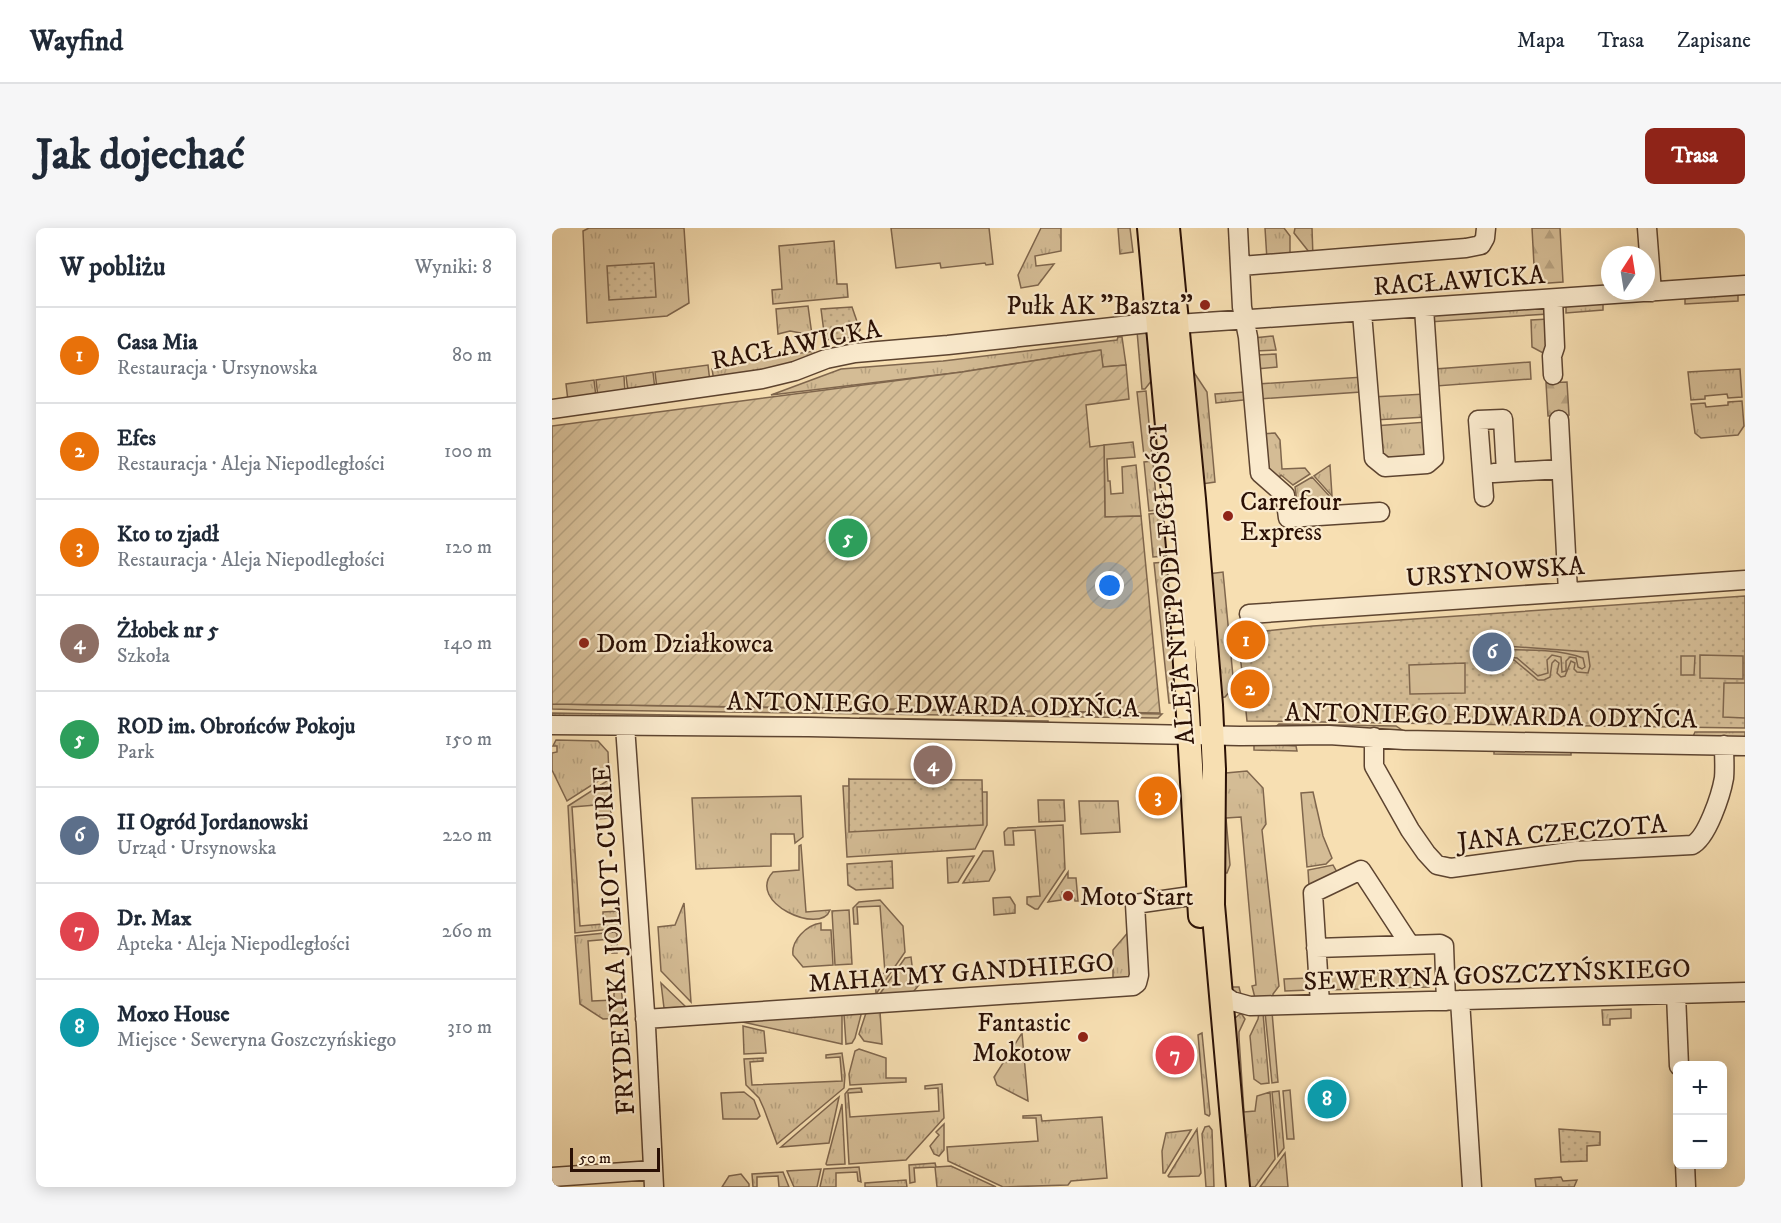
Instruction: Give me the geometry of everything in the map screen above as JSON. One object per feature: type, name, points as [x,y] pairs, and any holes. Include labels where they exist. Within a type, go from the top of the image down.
[{"type":"main road","name":"ALEJA NIEPODLEGŁOŚCI","points":[[1149,228],[1167,323],[1194,499],[1213,735],[1213,905],[1239,1187]]},
{"type":"main road","name":"ALEJA NIEPODLEGŁOŚCI","points":[[1168,228],[1167,323],[1178,547],[1198,895],[1223,1187]]},
{"type":"street","points":[[1238,228],[1240,278],[1260,473],[1285,495],[1288,518],[1380,512]]},
{"type":"street","points":[[1241,266],[1466,248],[1481,245],[1485,238],[1486,228]]},
{"type":"street","points":[[1647,228],[1648,246]]},
{"type":"street","name":"RACŁAWICKA","points":[[1655,292],[1745,285]]},
{"type":"street","name":"RACŁAWICKA","points":[[552,409],[762,379],[826,359],[855,353],[1167,323],[1362,313],[1601,296]]},
{"type":"street","points":[[1553,299],[1555,346],[1552,356],[1553,375]]},
{"type":"street","points":[[1362,313],[1374,458],[1386,467],[1427,464],[1434,458],[1424,308]]},
{"type":"street","points":[[1484,497],[1478,420],[1503,419],[1506,472]]},
{"type":"street","points":[[1559,420],[1568,592]]},
{"type":"street","points":[[1483,473],[1561,469]]},
{"type":"street","name":"URSYNOWSKA","points":[[1249,614],[1745,580]]},
{"type":"street","name":"ANTONIEGO EDWARDA ODYŃCA","points":[[552,725],[1329,735],[1404,740],[1745,746]]},
{"type":"street","name":"FRYDERYKA JOLIOT-CURIE","points":[[625,726],[654,1179]]},
{"type":"street","name":"JANA CZECZOTA","points":[[1374,737],[1374,766],[1410,830],[1426,854],[1437,865],[1451,868],[1576,851],[1692,845],[1698,842],[1706,830],[1722,787],[1724,745]]},
{"type":"street","points":[[1320,1005],[1313,893],[1361,870],[1410,945]]},
{"type":"street","name":"MAHATMY GANDHIEGO","points":[[645,1018],[1133,986],[1137,983],[1138,975],[1135,904],[1198,895]]},
{"type":"street","points":[[1316,948],[1440,944],[1445,947],[1453,1001],[1472,1187]]},
{"type":"street","name":"SEWERYNA GOSZCZYŃSKIEGO","points":[[1221,993],[1232,1001],[1250,1006],[1745,992]]},
{"type":"street","points":[[1676,994],[1679,1061]]},
{"type":"street","points":[[1224,1032],[1232,1015],[1250,1006]]},
{"type":"street","points":[[1684,1169],[1686,1187]]},
{"type":"street","points":[[552,1177],[654,1179]]},
{"type":"green space","points":[[589,228],[684,228],[689,303],[667,316],[587,323],[583,231]]},
{"type":"green space","points":[[891,228],[989,228],[993,264],[941,268],[940,263],[896,268]]},
{"type":"green space","points":[[1041,228],[1061,228],[1061,251],[1035,256],[1036,266],[1054,264],[1038,285],[1021,288],[1018,275]]},
{"type":"green space","points":[[1118,228],[1130,228],[1133,252],[1120,254]]},
{"type":"green space","points":[[1265,228],[1284,228],[1290,236],[1290,258],[1267,260]]},
{"type":"green space","points":[[1295,228],[1312,228],[1313,257],[1294,233]]},
{"type":"green space","points":[[1532,228],[1560,228],[1563,282],[1535,284]]},
{"type":"green space","points":[[834,241],[837,284],[847,284],[848,297],[773,304],[772,290],[782,289],[779,246]]},
{"type":"green space","points":[[654,263],[656,297],[609,300],[607,266]]},
{"type":"green space","points":[[1738,294],[1738,301],[1685,304],[1685,297]]},
{"type":"green space","points":[[1603,302],[1603,310],[1566,313],[1566,303]]},
{"type":"green space","points":[[1540,305],[1546,308],[1548,314],[1429,322],[1430,314]]},
{"type":"green space","points":[[808,306],[812,335],[790,331],[778,334],[776,309]]},
{"type":"green space","points":[[852,307],[860,330],[854,337],[825,340],[821,309]]},
{"type":"green space","points":[[1548,319],[1549,347],[1545,348],[1545,354],[1532,347],[1531,320]]},
{"type":"green space","points":[[1137,331],[1145,332],[1149,339],[1152,380],[1145,389],[1142,389]]},
{"type":"green space","points":[[1273,336],[1276,350],[1255,351],[1254,338]]},
{"type":"green space","points":[[1118,337],[1122,337],[1126,365],[1103,367],[1100,350],[962,372],[771,395],[841,369],[943,361],[1117,340]]},
{"type":"green space","points":[[1101,350],[1103,367],[1126,365],[1129,399],[1086,405],[1090,447],[1104,445],[1105,517],[1141,516],[1160,713],[552,704],[552,426],[962,372]]},
{"type":"green space","points":[[814,351],[814,356],[770,370],[714,381],[712,369],[716,366]]},
{"type":"green space","points":[[1276,354],[1277,367],[1257,369],[1256,355]]},
{"type":"green space","points":[[1530,362],[1531,379],[1436,386],[1435,369]]},
{"type":"green space","points":[[708,365],[710,382],[657,389],[655,372]]},
{"type":"green space","points":[[1191,368],[1207,392],[1215,482],[1202,484]]},
{"type":"green space","points":[[1740,369],[1742,397],[1728,398],[1727,394],[1691,400],[1688,372]]},
{"type":"green space","points":[[653,372],[655,390],[628,392],[626,376]]},
{"type":"green space","points":[[624,376],[625,393],[598,397],[596,380]]},
{"type":"green space","points":[[1363,377],[1361,392],[1259,399],[1258,384]]},
{"type":"green space","points":[[594,380],[596,397],[568,401],[566,384]]},
{"type":"green space","points":[[1567,382],[1569,415],[1548,416],[1546,383]]},
{"type":"green space","points":[[1146,391],[1152,456],[1144,456],[1137,392]]},
{"type":"green space","points":[[1245,392],[1243,400],[1216,403],[1215,394]]},
{"type":"green space","points":[[1425,394],[1426,417],[1374,420],[1372,397]]},
{"type":"green space","points":[[1742,401],[1744,426],[1738,435],[1701,438],[1695,433],[1691,404],[1705,403],[1706,407]]},
{"type":"green space","points":[[1427,422],[1430,455],[1384,461],[1374,426]]},
{"type":"green space","points":[[1275,433],[1280,440],[1282,469],[1305,468],[1310,474],[1293,485],[1281,475],[1276,481],[1269,474],[1260,434]]},
{"type":"green space","points":[[1133,442],[1135,457],[1107,459],[1108,481],[1110,481],[1111,494],[1123,493],[1122,467],[1136,465],[1141,516],[1105,517],[1104,445]]},
{"type":"green space","points":[[1153,461],[1157,510],[1149,511],[1144,462]]},
{"type":"green space","points":[[1330,465],[1332,496],[1314,476]]},
{"type":"green space","points":[[1312,477],[1333,500],[1334,507],[1298,509],[1295,487]]},
{"type":"green space","points":[[1165,506],[1169,554],[1153,557],[1149,514],[1158,513]]},
{"type":"green space","points":[[1154,563],[1169,563],[1176,703],[1169,703]]},
{"type":"green space","points":[[1223,572],[1234,687],[1225,697],[1217,698],[1208,574]]},
{"type":"green space","points":[[1745,596],[1745,728],[1247,721],[1238,634],[1313,626]]},
{"type":"green space","points":[[1492,645],[1588,652],[1590,666],[1588,673],[1577,672],[1574,669],[1575,663],[1571,661],[1565,676],[1561,677],[1557,673],[1559,663],[1555,660],[1552,663],[1550,677],[1538,680],[1514,660],[1487,657],[1486,650]],"holes":[[[1493,650],[1551,651],[1573,655],[1583,658],[1585,667],[1582,669],[1578,667],[1576,658],[1570,657],[1566,661],[1566,671],[1562,672],[1561,657],[1552,655],[1547,660],[1548,673],[1538,676],[1517,658],[1492,656],[1490,652]]]},
{"type":"green space","points":[[1700,655],[1743,656],[1743,679],[1700,678]]},
{"type":"green space","points":[[1681,656],[1695,656],[1694,675],[1681,675]]},
{"type":"green space","points":[[1465,663],[1465,693],[1410,694],[1409,665]]},
{"type":"green space","points":[[1724,683],[1745,683],[1745,718],[1723,717]]},
{"type":"green space","points":[[552,704],[1162,714],[1158,718],[587,710],[552,709]]},
{"type":"green space","points":[[552,713],[849,718],[851,719],[552,717]]},
{"type":"green space","points":[[859,719],[1048,721],[1048,724]]},
{"type":"green space","points":[[1279,724],[1396,726],[1402,730],[1274,728]]},
{"type":"green space","points":[[1695,732],[1745,732],[1745,738],[1692,739]]},
{"type":"green space","points":[[556,740],[598,741],[608,752],[609,774],[567,801],[552,770],[552,753],[557,752],[557,746],[553,746]]},
{"type":"green space","points":[[1254,744],[1296,746],[1297,751],[1254,750]]},
{"type":"green space","points":[[1494,748],[1571,749],[1571,755],[1494,754]]},
{"type":"green space","points":[[1247,771],[1263,788],[1266,824],[1262,830],[1279,986],[1273,998],[1255,998],[1252,986],[1256,985],[1241,817],[1226,818],[1230,865],[1227,873],[1223,873],[1223,920],[1229,987],[1239,987],[1242,999],[1232,995],[1227,988],[1221,920],[1226,773]]},
{"type":"green space","points":[[610,779],[611,818],[596,819],[596,805],[572,807],[580,926],[603,924],[603,912],[619,911],[620,928],[575,933],[568,806]]},
{"type":"green space","points":[[849,779],[867,792],[987,792],[987,825],[975,849],[847,857],[843,786],[849,786]]},
{"type":"green space","points":[[849,779],[982,780],[983,825],[849,832]]},
{"type":"green space","points":[[1313,792],[1323,836],[1332,858],[1326,864],[1307,867],[1301,793]]},
{"type":"green space","points":[[801,796],[803,837],[795,843],[794,834],[771,834],[771,866],[696,869],[692,798]]},
{"type":"green space","points":[[1038,800],[1064,800],[1065,821],[1039,822]]},
{"type":"green space","points":[[1079,801],[1118,801],[1120,832],[1081,834]]},
{"type":"green space","points":[[1063,825],[1065,869],[1038,909],[1035,909],[1027,904],[1027,897],[1040,896],[1035,830],[1013,831],[1014,845],[1005,845],[1004,832],[1008,828]]},
{"type":"green space","points":[[801,845],[806,912],[830,910],[824,917],[813,919],[788,912],[776,904],[769,894],[767,883],[773,872],[799,870],[799,846]]},
{"type":"green space","points":[[983,851],[993,851],[995,870],[989,881],[963,883]]},
{"type":"green space","points":[[974,856],[958,882],[948,883],[947,858]]},
{"type":"green space","points":[[892,861],[893,888],[856,890],[848,885],[847,864]]},
{"type":"green space","points":[[1333,865],[1338,874],[1309,886],[1308,870]]},
{"type":"green space","points":[[1068,872],[1068,878],[1076,878],[1078,901],[1075,901],[1073,891],[1062,892],[1061,900],[1048,902]]},
{"type":"green space","points":[[1010,897],[1015,905],[1015,913],[994,915],[993,898]]},
{"type":"green space","points":[[880,900],[903,926],[905,952],[876,994],[875,974],[885,973],[880,906],[857,907],[858,924],[854,924],[853,908],[859,902]]},
{"type":"green space","points":[[684,903],[691,1002],[661,971],[658,927],[675,925]]},
{"type":"green space","points":[[849,910],[852,964],[835,965],[832,911]]},
{"type":"green space","points":[[821,923],[821,930],[831,930],[833,965],[803,967],[793,955],[794,944],[805,930]]},
{"type":"green space","points":[[1130,930],[1130,979],[1113,981],[1113,950]]},
{"type":"green space","points":[[615,932],[617,934],[617,953],[612,953],[611,939],[588,941],[592,1001],[614,1000],[614,986],[621,987],[624,1015],[622,1018],[603,1019],[580,1004],[575,936]]},
{"type":"green space","points":[[911,957],[913,973],[921,973],[922,981],[910,996],[877,998],[905,958]]},
{"type":"green space","points":[[1428,971],[1429,987],[1326,990],[1324,974]]},
{"type":"green space","points":[[1309,978],[1310,990],[1285,991],[1284,979]]},
{"type":"green space","points":[[661,983],[686,1007],[664,1008]]},
{"type":"green space","points":[[1631,1009],[1631,1018],[1610,1019],[1610,1025],[1603,1025],[1602,1010]]},
{"type":"green space","points":[[862,1011],[855,1038],[852,1043],[846,1044],[844,1015]]},
{"type":"green space","points":[[880,1011],[882,1044],[864,1041],[859,1034],[866,1013]]},
{"type":"green space","points":[[1265,1012],[1272,1012],[1278,1082],[1272,1083]]},
{"type":"green space","points":[[1241,1013],[1245,1019],[1239,1032],[1244,1112],[1255,1111],[1257,1096],[1270,1092],[1275,1159],[1255,1187],[1247,1187],[1234,1019]]},
{"type":"green space","points":[[1259,1013],[1263,1013],[1269,1083],[1261,1084],[1254,1079],[1250,1036]]},
{"type":"green space","points":[[842,1014],[842,1044],[742,1020]]},
{"type":"green space","points":[[743,1026],[764,1031],[766,1053],[744,1054]]},
{"type":"green space","points":[[1022,1033],[1028,1101],[997,1085],[994,1077]]},
{"type":"green space","points":[[1202,1033],[1209,1116],[1205,1114],[1198,1035]]},
{"type":"green space","points":[[859,1049],[886,1058],[886,1078],[906,1078],[906,1082],[850,1085],[849,1074],[855,1051]]},
{"type":"green space","points":[[842,1053],[844,1088],[777,1144],[759,1098],[746,1085],[744,1059],[763,1058],[763,1061],[750,1062],[752,1085],[842,1081],[840,1057],[826,1058],[826,1055]]},
{"type":"green space","points":[[942,1084],[944,1118],[906,1160],[849,1164],[845,1094],[849,1089],[861,1088],[862,1092],[848,1093],[850,1117],[939,1111],[938,1088],[925,1089],[925,1086]]},
{"type":"green space","points":[[1290,1090],[1294,1139],[1287,1139],[1283,1091]]},
{"type":"green space","points":[[1279,1091],[1284,1148],[1278,1156],[1272,1092]]},
{"type":"green space","points":[[744,1092],[754,1100],[760,1116],[757,1119],[723,1119],[721,1093]]},
{"type":"green space","points":[[839,1097],[829,1143],[781,1147]]},
{"type":"green space","points":[[842,1104],[845,1164],[827,1165],[826,1164]]},
{"type":"green space","points":[[1041,1115],[1042,1121],[1102,1117],[1107,1178],[1071,1181],[1068,1185],[1003,1187],[948,1161],[947,1147],[1038,1141],[1036,1118],[1023,1118],[1023,1116]]},
{"type":"green space","points":[[944,1124],[944,1150],[939,1156],[934,1154],[930,1146],[939,1135],[936,1132]]},
{"type":"green space","points":[[1209,1126],[1212,1130],[1214,1187],[1206,1187],[1202,1134],[1205,1127]]},
{"type":"green space","points":[[1197,1129],[1201,1173],[1199,1176],[1169,1177],[1168,1176]]},
{"type":"green space","points":[[1559,1129],[1600,1132],[1600,1145],[1587,1146],[1587,1161],[1561,1162]]},
{"type":"green space","points":[[1191,1130],[1163,1173],[1162,1151],[1166,1133]]},
{"type":"green space","points":[[1285,1153],[1288,1187],[1260,1187]]},
{"type":"green space","points":[[935,1163],[936,1167],[951,1166],[996,1187],[937,1187],[935,1167],[914,1168],[915,1182],[910,1183],[909,1165]]},
{"type":"green space","points":[[859,1167],[861,1182],[858,1181],[857,1172],[836,1173],[836,1187],[820,1187],[824,1169]]},
{"type":"green space","points":[[821,1169],[817,1187],[794,1187],[787,1171]]},
{"type":"green space","points":[[783,1172],[789,1187],[779,1187],[778,1176],[757,1177],[757,1187],[753,1187],[752,1174]]},
{"type":"green space","points":[[741,1174],[749,1187],[722,1187],[729,1176]]},
{"type":"green space","points":[[1561,1177],[1563,1181],[1577,1180],[1574,1187],[1536,1187],[1535,1179]]},
{"type":"green space","points":[[906,1180],[907,1187],[865,1187],[865,1183]]},
{"type":"place","name":"Pułk AK \"Baszta\"","points":[[1205,305]]},
{"type":"place","name":"Carrefour Express","points":[[1228,516]]},
{"type":"place","name":"ROD im. Obrońców Pokoju","points":[[848,538]]},
{"type":"place","name":"Casa Mia","points":[[1246,640]]},
{"type":"place","name":"Dom Działkowca","points":[[584,643]]},
{"type":"place","name":"II Ogród Jordanowski","points":[[1492,652]]},
{"type":"place","name":"Efes","points":[[1250,689]]},
{"type":"place","name":"Żłobek nr 5","points":[[933,765]]},
{"type":"place","name":"Kto to zjadł","points":[[1158,796]]},
{"type":"place","name":"Moto Start","points":[[1068,896]]},
{"type":"place","name":"Fantastic Mokotow","points":[[1083,1037]]},
{"type":"place","name":"Dr. Max","points":[[1175,1055]]},
{"type":"place","name":"Moxo House","points":[[1327,1099]]}]
